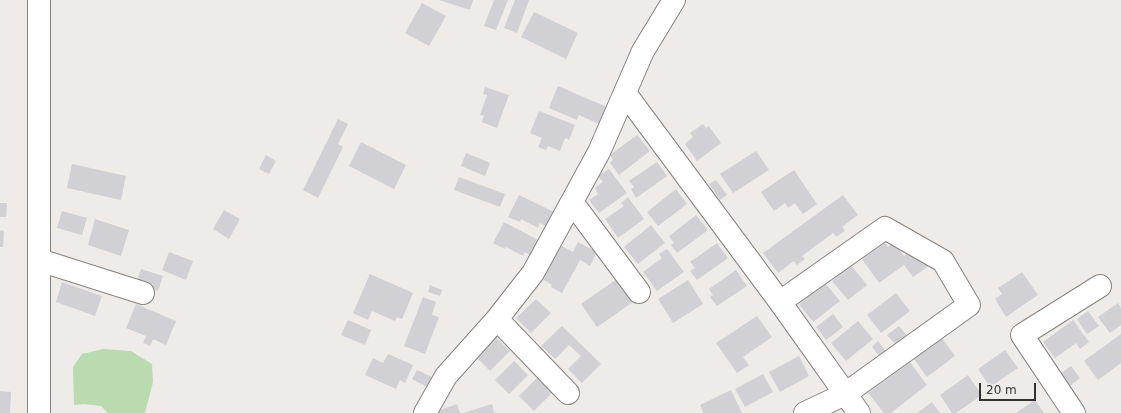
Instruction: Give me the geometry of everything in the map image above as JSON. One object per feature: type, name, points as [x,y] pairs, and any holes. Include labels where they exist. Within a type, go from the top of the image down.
[{"type":"street","points":[[39,0],[39,413]]},
{"type":"street","points":[[426,413],[446,376],[497,319],[533,273],[599,152],[643,51],[674,0]]},
{"type":"street","points":[[625,93],[780,302],[860,413]]},
{"type":"street","points":[[572,202],[639,292]]},
{"type":"street","points":[[780,302],[885,228],[943,261],[969,304],[845,394],[804,413]]},
{"type":"street","points":[[39,260],[142,293]]},
{"type":"street","points":[[1074,413],[1022,335],[1100,286]]},
{"type":"street","points":[[497,319],[568,393]]},
{"type":"green space","points":[[103,349],[131,351],[152,364],[153,382],[145,413],[108,413],[101,406],[84,404],[74,405],[73,367],[82,354]]},
{"type":"building","points":[[439,0],[473,0],[470,10]]},
{"type":"building","points":[[494,0],[508,0],[496,30],[484,26]]},
{"type":"building","points":[[515,0],[529,0],[517,33],[504,28]]},
{"type":"building","points":[[422,3],[446,16],[429,46],[405,33]]},
{"type":"building","points":[[534,12],[578,33],[566,59],[521,37]]},
{"type":"building","points":[[558,86],[607,107],[599,124],[579,115],[577,120],[549,108]]},
{"type":"building","points":[[485,87],[509,95],[497,128],[482,122],[484,116],[480,115],[487,95],[483,94]]},
{"type":"building","points":[[539,111],[575,125],[569,140],[565,138],[560,151],[548,146],[546,150],[538,147],[542,138],[530,133]]},
{"type":"building","points":[[338,119],[348,124],[338,144],[343,147],[318,198],[303,190]]},
{"type":"building","points":[[703,124],[706,128],[709,126],[721,143],[697,161],[685,144],[693,137],[690,133]]},
{"type":"building","points":[[637,135],[650,151],[619,175],[610,163],[613,160],[610,155]]},
{"type":"building","points":[[361,142],[406,165],[394,189],[349,166]]},
{"type":"building","points":[[756,151],[769,170],[733,193],[720,174]]},
{"type":"building","points":[[466,153],[490,163],[485,176],[461,166]]},
{"type":"building","points":[[266,155],[276,161],[269,174],[259,169]]},
{"type":"building","points":[[657,162],[667,176],[636,198],[631,189],[634,187],[629,181]]},
{"type":"building","points":[[72,164],[126,176],[121,200],[67,188]]},
{"type":"building","points":[[609,169],[627,193],[599,213],[589,200],[598,194],[595,188],[603,182],[598,176]]},
{"type":"building","points":[[794,170],[817,204],[803,214],[795,203],[788,208],[785,203],[774,211],[761,192]]},
{"type":"building","points":[[459,177],[505,194],[500,207],[454,190]]},
{"type":"building","points":[[716,180],[727,195],[720,200],[709,184]]},
{"type":"building","points":[[676,189],[687,204],[658,226],[647,212]]},
{"type":"building","points":[[519,195],[554,212],[547,227],[540,223],[538,228],[521,219],[520,222],[508,217]]},
{"type":"building","points":[[843,195],[858,215],[842,227],[845,231],[836,237],[833,233],[802,256],[805,259],[797,265],[794,261],[778,273],[763,253]]},
{"type":"building","points":[[628,197],[644,219],[618,238],[605,219],[624,206],[621,203]]},
{"type":"building","points":[[0,203],[7,203],[6,217],[0,217]]},
{"type":"building","points":[[224,210],[240,219],[229,239],[213,229]]},
{"type":"building","points":[[62,211],[87,218],[82,235],[57,228]]},
{"type":"building","points":[[696,215],[708,230],[677,253],[671,245],[674,243],[669,236]]},
{"type":"building","points":[[95,219],[129,230],[121,256],[88,245]]},
{"type":"building","points":[[504,222],[540,241],[531,256],[525,252],[523,256],[506,247],[505,249],[493,243]]},
{"type":"building","points":[[651,225],[665,243],[638,264],[624,247]]},
{"type":"building","points":[[0,230],[4,231],[3,247],[0,247]]},
{"type":"building","points":[[578,242],[597,252],[590,266],[580,260],[562,293],[551,287],[552,285],[541,278],[560,245],[573,252]]},
{"type":"building","points":[[894,242],[904,256],[910,252],[933,263],[913,277],[904,265],[879,283],[862,259],[885,243],[888,247]]},
{"type":"building","points":[[717,243],[728,258],[697,280],[690,271],[695,268],[690,262]]},
{"type":"building","points":[[667,249],[684,272],[657,291],[643,272],[662,258],[659,254]]},
{"type":"building","points":[[169,252],[193,261],[186,280],[162,270]]},
{"type":"building","points":[[851,265],[867,285],[848,300],[832,281]]},
{"type":"building","points":[[141,269],[163,276],[158,291],[136,283]]},
{"type":"building","points":[[736,270],[747,286],[717,306],[710,297],[713,295],[709,289]]},
{"type":"building","points":[[1022,272],[1038,295],[1006,317],[995,299],[1002,294],[998,288]]},
{"type":"building","points":[[370,274],[413,293],[402,319],[397,317],[395,321],[372,311],[368,320],[353,313]]},
{"type":"building","points":[[617,279],[633,302],[597,327],[581,304]]},
{"type":"building","points":[[688,280],[703,304],[673,323],[658,299]]},
{"type":"building","points":[[62,282],[102,296],[95,316],[56,302]]},
{"type":"building","points":[[825,283],[840,301],[813,322],[799,304]]},
{"type":"building","points":[[430,285],[442,290],[440,296],[428,292]]},
{"type":"building","points":[[896,293],[910,311],[881,333],[867,315]]},
{"type":"building","points":[[423,297],[436,302],[432,315],[439,317],[425,354],[404,346]]},
{"type":"building","points":[[536,299],[551,313],[531,333],[516,318]]},
{"type":"building","points":[[1118,303],[1121,308],[1121,325],[1110,333],[1098,317]]},
{"type":"building","points":[[136,304],[176,321],[166,345],[153,339],[150,346],[143,343],[146,336],[126,328]]},
{"type":"building","points":[[1088,311],[1099,326],[1087,334],[1077,319]]},
{"type":"building","points":[[833,314],[843,327],[826,340],[816,327]]},
{"type":"building","points":[[757,316],[772,337],[743,357],[749,365],[737,373],[716,343]]},
{"type":"building","points":[[348,320],[371,330],[365,345],[341,335]]},
{"type":"building","points":[[1073,320],[1089,342],[1080,349],[1076,343],[1055,358],[1043,342]]},
{"type":"building","points":[[858,321],[873,339],[846,361],[831,343]]},
{"type":"building","points":[[562,326],[601,364],[582,383],[568,369],[581,356],[569,345],[555,359],[541,346]]},
{"type":"building","points":[[899,326],[908,337],[897,346],[887,335]]},
{"type":"building","points":[[1121,334],[1121,363],[1098,380],[1084,361]]},
{"type":"building","points":[[494,336],[510,351],[490,371],[475,356]]},
{"type":"building","points":[[942,338],[955,356],[927,377],[914,359]]},
{"type":"building","points":[[878,341],[886,351],[879,356],[872,347]]},
{"type":"building","points":[[1005,350],[1018,368],[990,387],[978,369]]},
{"type":"building","points":[[388,354],[413,365],[405,383],[400,380],[396,389],[365,375],[373,358],[383,363]]},
{"type":"building","points":[[799,356],[809,376],[780,392],[769,372]]},
{"type":"building","points":[[514,361],[528,375],[509,394],[495,380]]},
{"type":"building","points":[[910,362],[927,385],[891,413],[884,413],[868,393]]},
{"type":"building","points":[[1071,366],[1080,378],[1070,386],[1060,374]]},
{"type":"building","points":[[417,370],[432,377],[427,387],[412,379]]},
{"type":"building","points":[[763,374],[773,392],[745,407],[735,389]]},
{"type":"building","points":[[968,375],[982,395],[956,413],[952,413],[940,395]]},
{"type":"building","points":[[538,377],[553,392],[534,411],[519,396]]},
{"type":"building","points":[[731,390],[742,413],[703,413],[700,405]]},
{"type":"building","points":[[0,391],[11,392],[10,413],[0,413]]},
{"type":"building","points":[[1035,400],[1044,413],[1016,413]]},
{"type":"building","points":[[932,402],[940,413],[917,413]]},
{"type":"building","points":[[457,404],[460,413],[432,413]]},
{"type":"building","points":[[492,404],[494,413],[463,413]]}]
